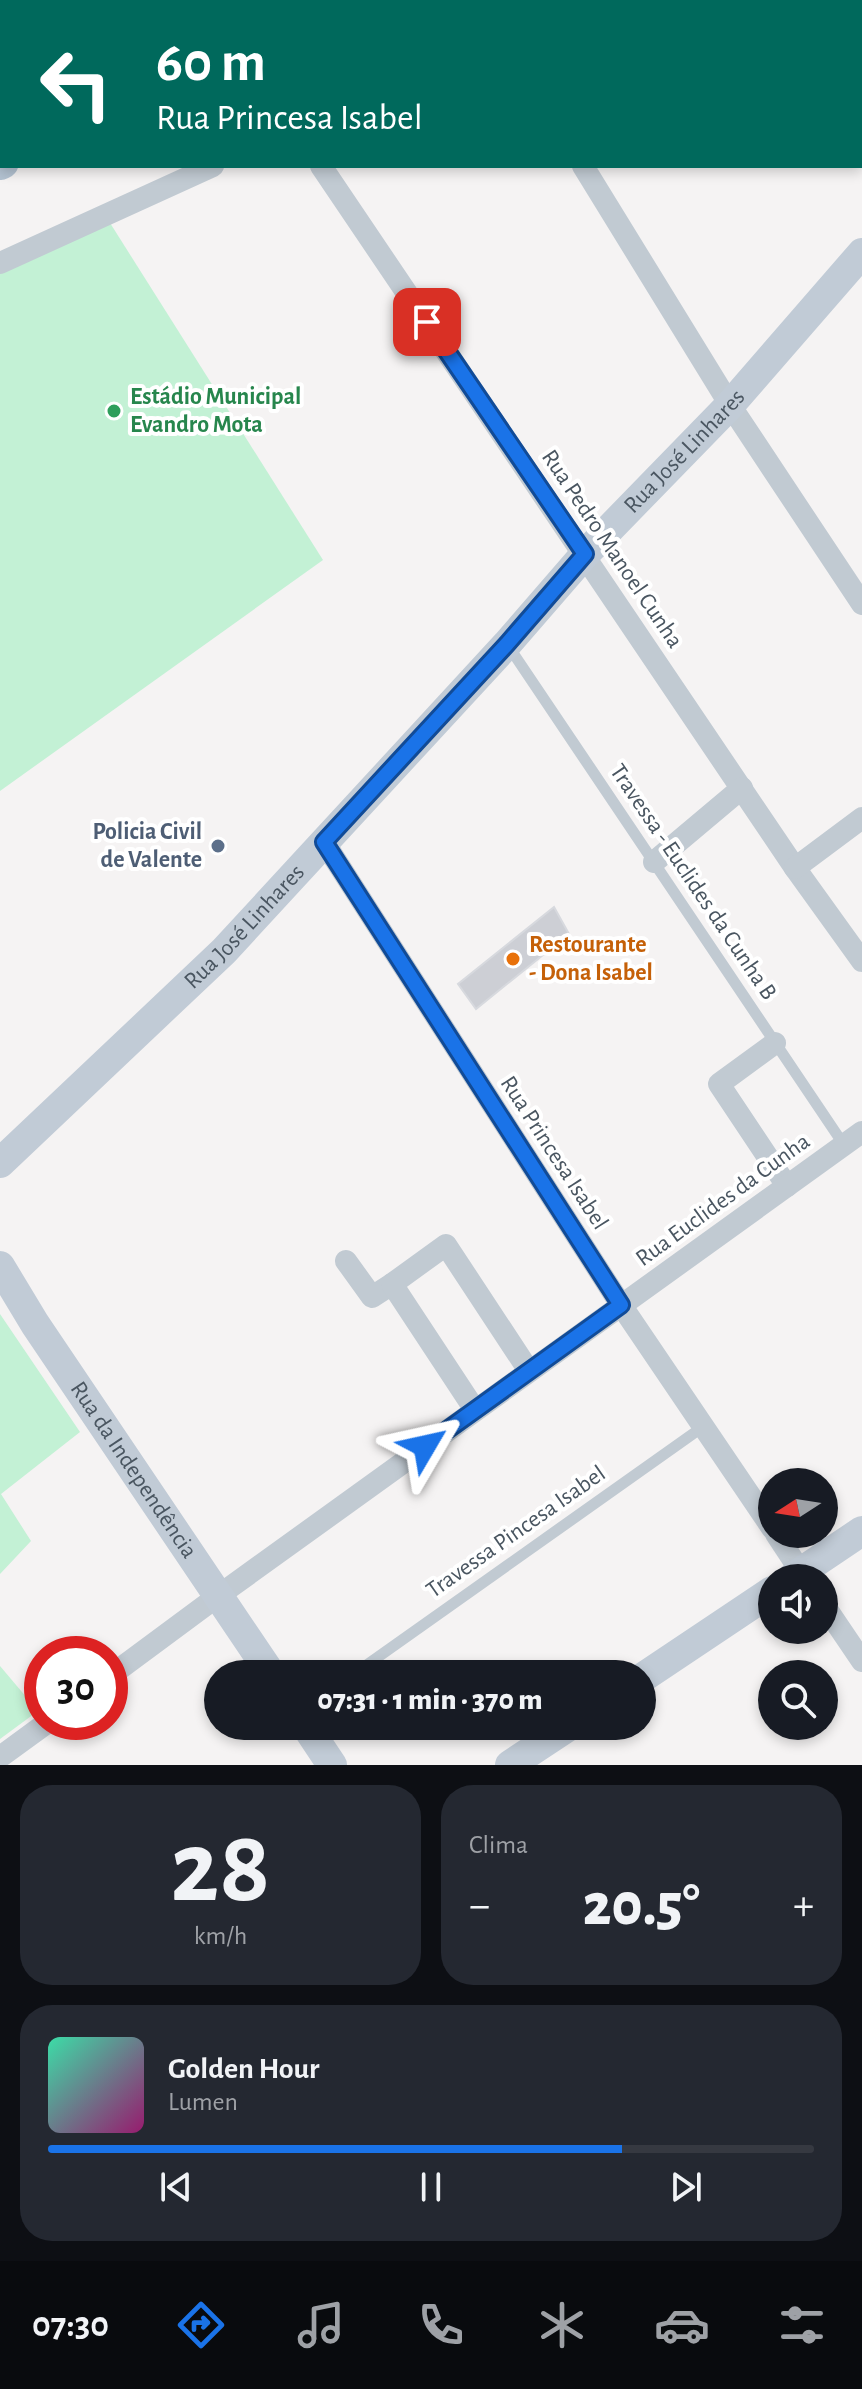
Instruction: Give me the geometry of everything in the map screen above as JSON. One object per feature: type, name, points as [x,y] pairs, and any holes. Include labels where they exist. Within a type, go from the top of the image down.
[{"type":"street","points":[[0,263],[209,168]]},
{"type":"street","name":"Rua Pedro Manoel Cunha","points":[[322,168],[795,868],[862,961]]},
{"type":"street","points":[[584,168],[730,405],[862,604]]},
{"type":"street","name":"Rua José Linhares","points":[[0,1163],[224,951],[507,644],[585,554],[730,405],[862,253]]},
{"type":"street","points":[[654,862],[742,788]]},
{"type":"street","points":[[795,868],[862,818]]},
{"type":"street","name":"Rua Princesa Isabel","points":[[324,842],[621,1305],[758,1507]]},
{"type":"street","points":[[775,1043],[719,1084],[787,1186]]},
{"type":"street","name":"Rua Euclides da Cunha","points":[[128,1663],[853,1139]]},
{"type":"street","points":[[346,1261],[372,1297],[446,1245],[529,1371]]},
{"type":"street","name":"Rua da Independência","points":[[0,1266],[35,1324],[261,1660]]},
{"type":"street","points":[[392,1284],[475,1410]]},
{"type":"street","points":[[817,1564],[862,1531]]},
{"type":"street","points":[[656,1669],[758,1600]]},
{"type":"street","points":[[838,1626],[862,1661]]},
{"type":"street","points":[[0,1757],[24,1740]]},
{"type":"street","points":[[315,1740],[332,1765]]},
{"type":"street","points":[[510,1765],[548,1740]]},
{"type":"lane","name":"Travessa - Euclides da Cunha B","points":[[507,644],[775,1043],[853,1139]]},
{"type":"lane","name":"Travessa Pincesa Isabel","points":[[374,1660],[704,1426]]},
{"type":"green space","name":"Estádio Municipal Evandro Mota","points":[[105,215],[323,560],[0,791],[0,263]]},
{"type":"green space","points":[[0,1314],[80,1432],[1,1494],[31,1541],[0,1574]]},
{"type":"green space","points":[[0,1666],[24,1694],[24,1721],[0,1739]]},
{"type":"building","name":"Restourante - Dona Isabel","points":[[554,907],[569,934],[476,1009],[458,984]]},
{"type":"place","name":"Estádio Municipal Evandro Mota","points":[[114,411]]},
{"type":"place","name":"Policia Civil de Valente","points":[[218,846]]},
{"type":"place","name":"Restourante - Dona Isabel","points":[[513,959]]},
{"type":"route","points":[[425,1446],[621,1305],[324,842],[507,644],[585,554],[427,322]]}]
